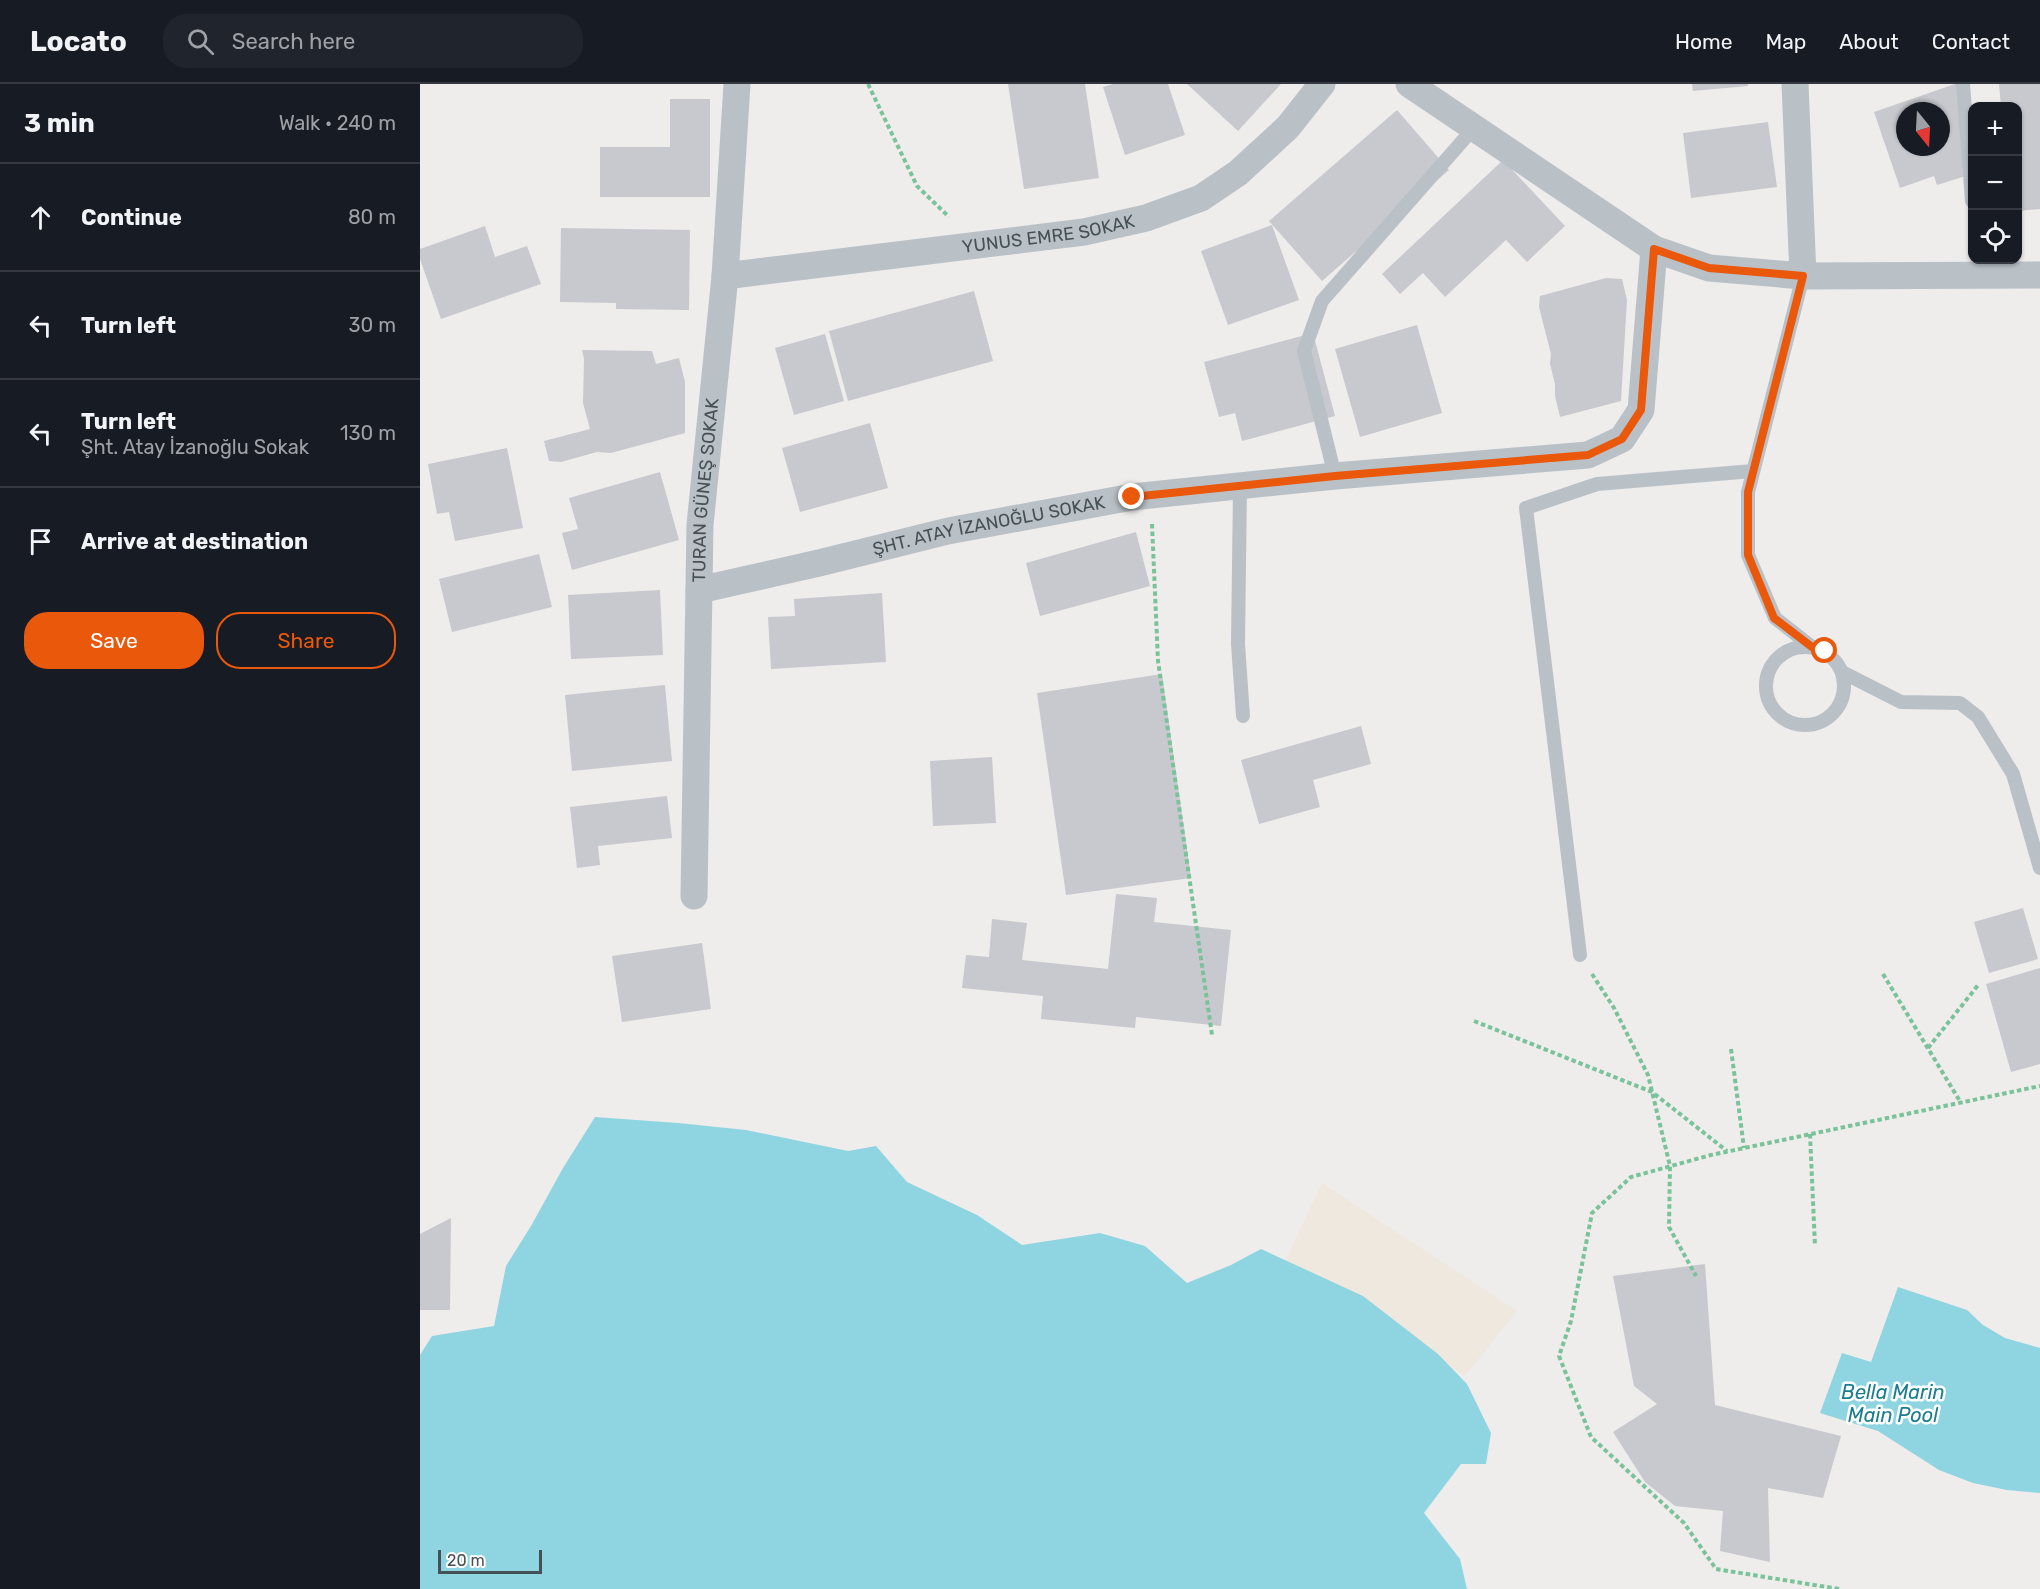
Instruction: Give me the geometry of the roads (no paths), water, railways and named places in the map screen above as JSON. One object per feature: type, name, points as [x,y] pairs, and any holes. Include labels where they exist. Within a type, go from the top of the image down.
[{"type":"street","name":"TURAN GÜNEŞ SOKAK","points":[[694,896],[700,525],[724,276],[736,84]]},
{"type":"street","name":"YUNUS EMRE SOKAK","points":[[724,276],[1084,232],[1146,218],[1201,198],[1238,174],[1280,135],[1322,84]]},
{"type":"street","points":[[1409,84],[1654,249],[1709,268],[1803,276],[1978,267],[2040,275]]},
{"type":"street","points":[[1795,84],[1803,276]]},
{"type":"street","name":"ŞHT. ATAY İZANOĞLU SOKAK","points":[[699,590],[819,564],[948,531],[1151,495],[1240,488],[1335,476],[1588,455],[1622,439],[1641,410],[1654,249]]},
{"type":"lane","points":[[1963,84],[1969,156]]},
{"type":"lane","points":[[1335,476],[1304,351],[1322,301],[1473,129]]},
{"type":"lane","points":[[1803,276],[1748,492],[1748,555],[1774,618],[1812,647]]},
{"type":"lane","points":[[1580,955],[1526,508],[1596,484],[1753,471]]},
{"type":"lane","points":[[1240,488],[1238,644],[1243,716]]},
{"type":"lane","points":[[1799,646],[1825,651],[1835,660],[1842,672],[1843,697],[1837,709],[1828,718],[1816,723],[1803,725],[1780,716],[1766,694],[1769,669],[1787,650],[1799,646]]},
{"type":"lane","points":[[1842,672],[1901,702],[1959,703],[1978,717],[2013,774],[2040,868]]},
{"type":"water","points":[[595,1117],[746,1130],[848,1151],[876,1146],[907,1182],[977,1215],[1022,1245],[1100,1233],[1145,1246],[1187,1283],[1231,1265],[1261,1249],[1363,1296],[1438,1354],[1467,1384],[1491,1433],[1486,1464],[1461,1464],[1424,1513],[1460,1559],[1467,1589],[420,1589],[420,1355],[432,1336],[494,1326],[506,1266]]},
{"type":"water","name":"Bella Marin Main Pool","points":[[1898,1287],[1967,1310],[1983,1325],[2005,1338],[2040,1348],[2040,1493],[2007,1490],[1973,1483],[1939,1470],[1878,1431],[1820,1413],[1842,1353],[1871,1362]]}]
